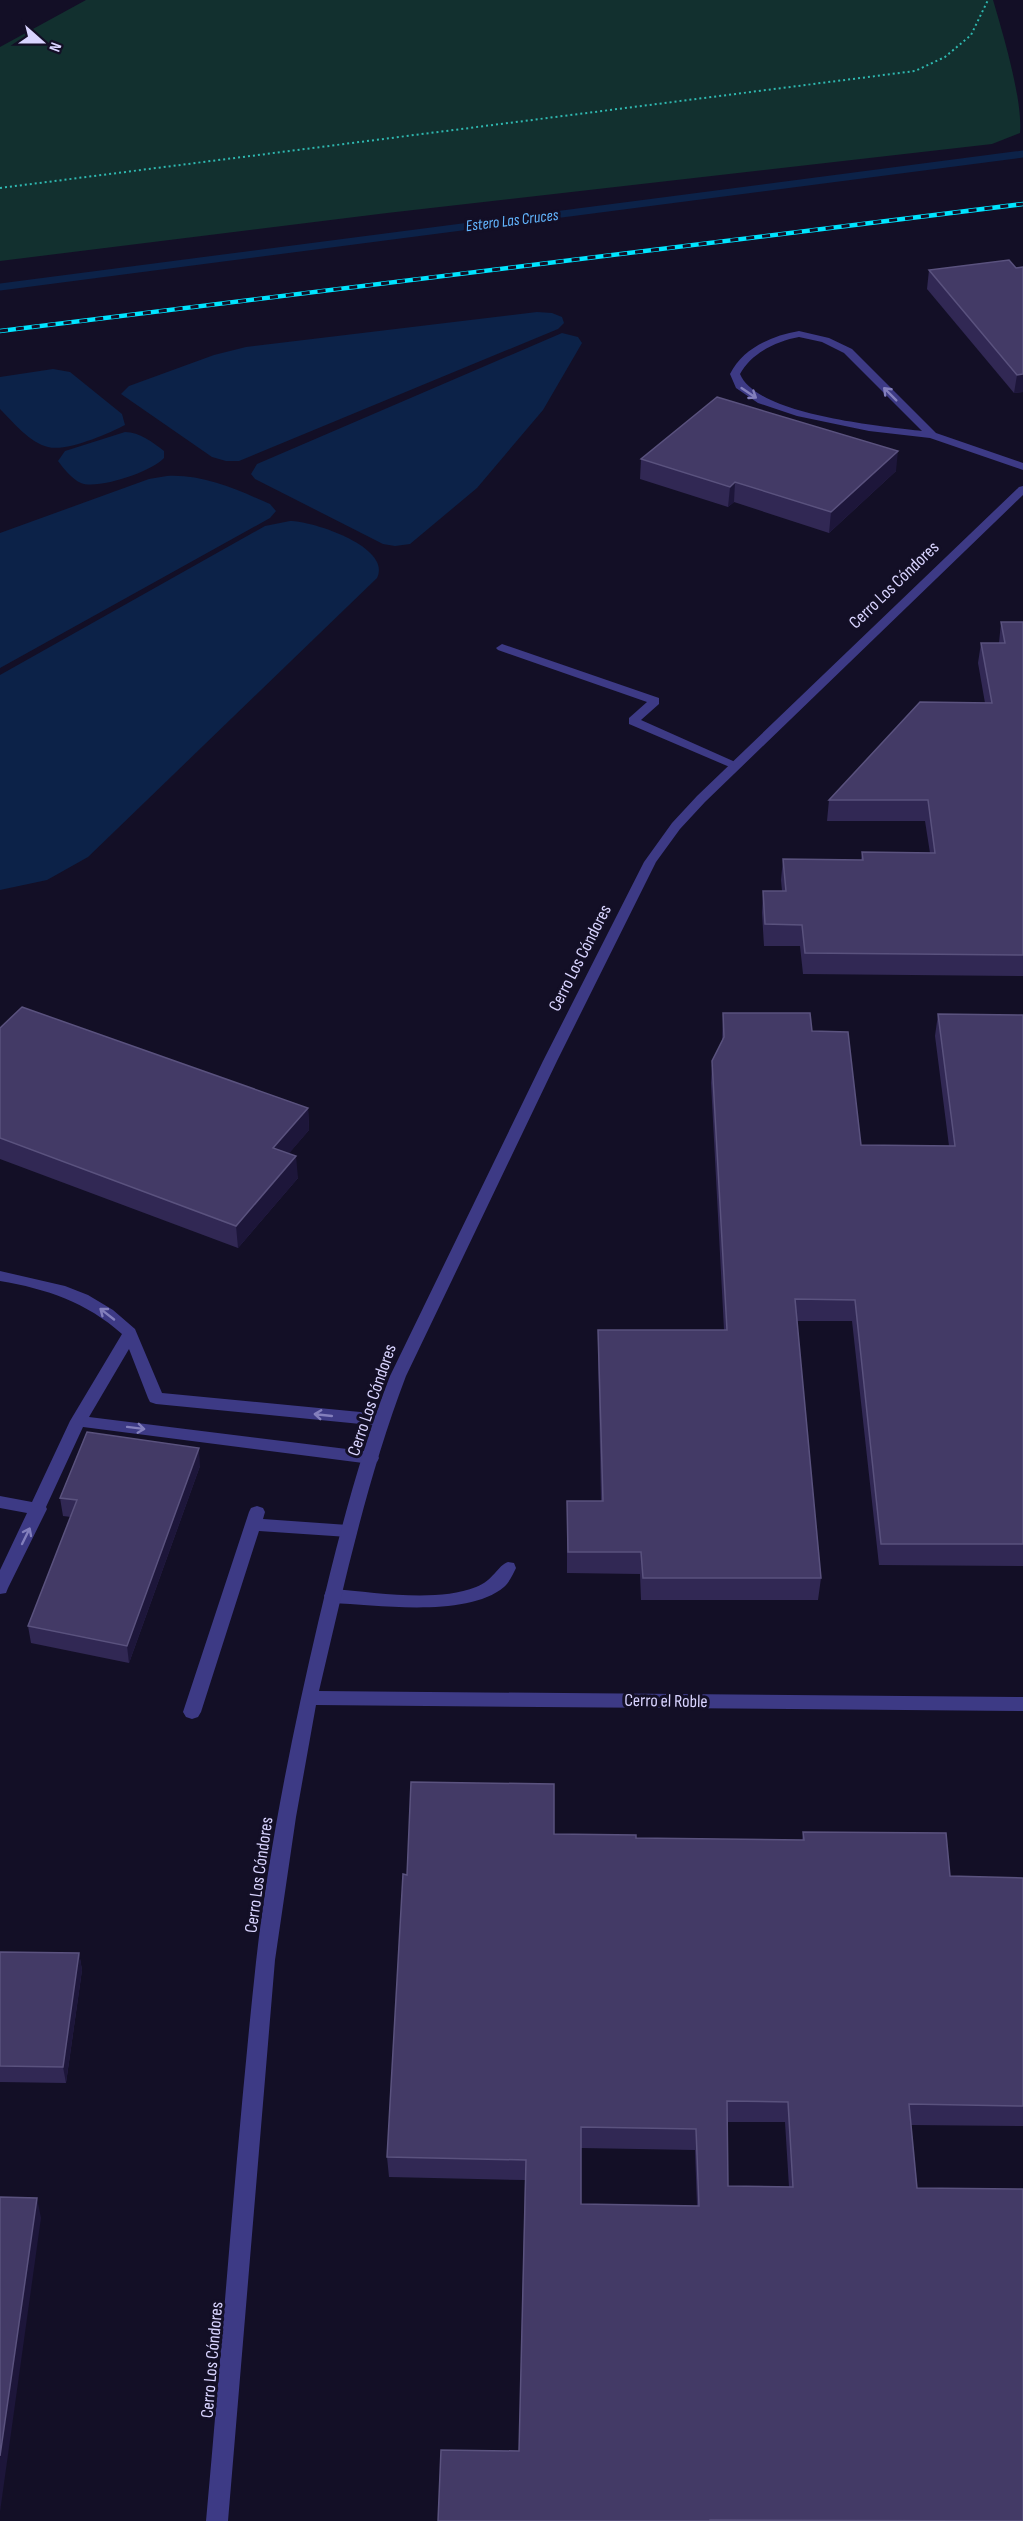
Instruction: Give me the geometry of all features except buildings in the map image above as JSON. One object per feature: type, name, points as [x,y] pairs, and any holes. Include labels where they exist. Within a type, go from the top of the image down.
[{"type":"street","points":[[932,435],[848,351],[825,339],[799,334],[781,337],[760,347],[740,364],[735,374],[740,386],[762,401],[801,414],[870,428],[932,435],[1023,467]]},
{"type":"street","name":"Cerro Los Cóndores","points":[[217,2521],[266,1960],[287,1817],[309,1698],[332,1596],[348,1531],[381,1420],[414,1338],[650,862],[676,826],[736,765],[1023,489]]},
{"type":"street","points":[[502,648],[655,700],[633,722],[736,765]]},
{"type":"street","points":[[0,1276],[47,1286],[93,1304],[130,1333],[156,1398],[381,1420]]},
{"type":"street","points":[[0,1588],[39,1509],[78,1421],[130,1333]]},
{"type":"street","points":[[78,1421],[371,1458]]},
{"type":"street","points":[[0,1502],[39,1509]]},
{"type":"street","points":[[192,1712],[255,1518],[348,1531]]},
{"type":"street","points":[[332,1596],[427,1602],[473,1595],[499,1583],[508,1568]]},
{"type":"street","name":"Cerro el Roble","points":[[309,1698],[1023,1704]]},
{"type":"path","points":[[0,188],[915,71],[945,57],[971,35],[988,0]]},
{"type":"green space","points":[[86,0],[993,0],[1015,85],[1020,133],[992,144],[387,213],[0,261],[0,47]]},
{"type":"water","points":[[537,312],[552,313],[562,317],[564,323],[558,329],[239,461],[226,461],[212,457],[121,394],[129,386],[214,355],[246,347]]},
{"type":"water","points":[[562,333],[578,337],[582,343],[543,410],[477,488],[410,544],[395,546],[383,544],[255,479],[251,474],[257,464]]},
{"type":"water","points":[[53,369],[70,372],[122,414],[125,425],[98,437],[65,447],[48,447],[28,437],[0,409],[0,377]]},
{"type":"water","points":[[125,432],[136,434],[150,441],[164,451],[164,458],[149,468],[125,478],[100,484],[81,483],[58,461],[65,451]]},
{"type":"water","points":[[167,476],[194,478],[220,484],[270,504],[276,511],[270,518],[0,668],[0,533],[149,479]]},
{"type":"water","points":[[290,521],[332,531],[362,546],[373,556],[379,567],[377,578],[88,857],[47,880],[0,890],[0,675],[265,526]]},
{"type":"waterway","name":"Estero Las Cruces","points":[[0,287],[1023,154]]},
{"type":"railway","points":[[0,331],[1023,204]]}]
